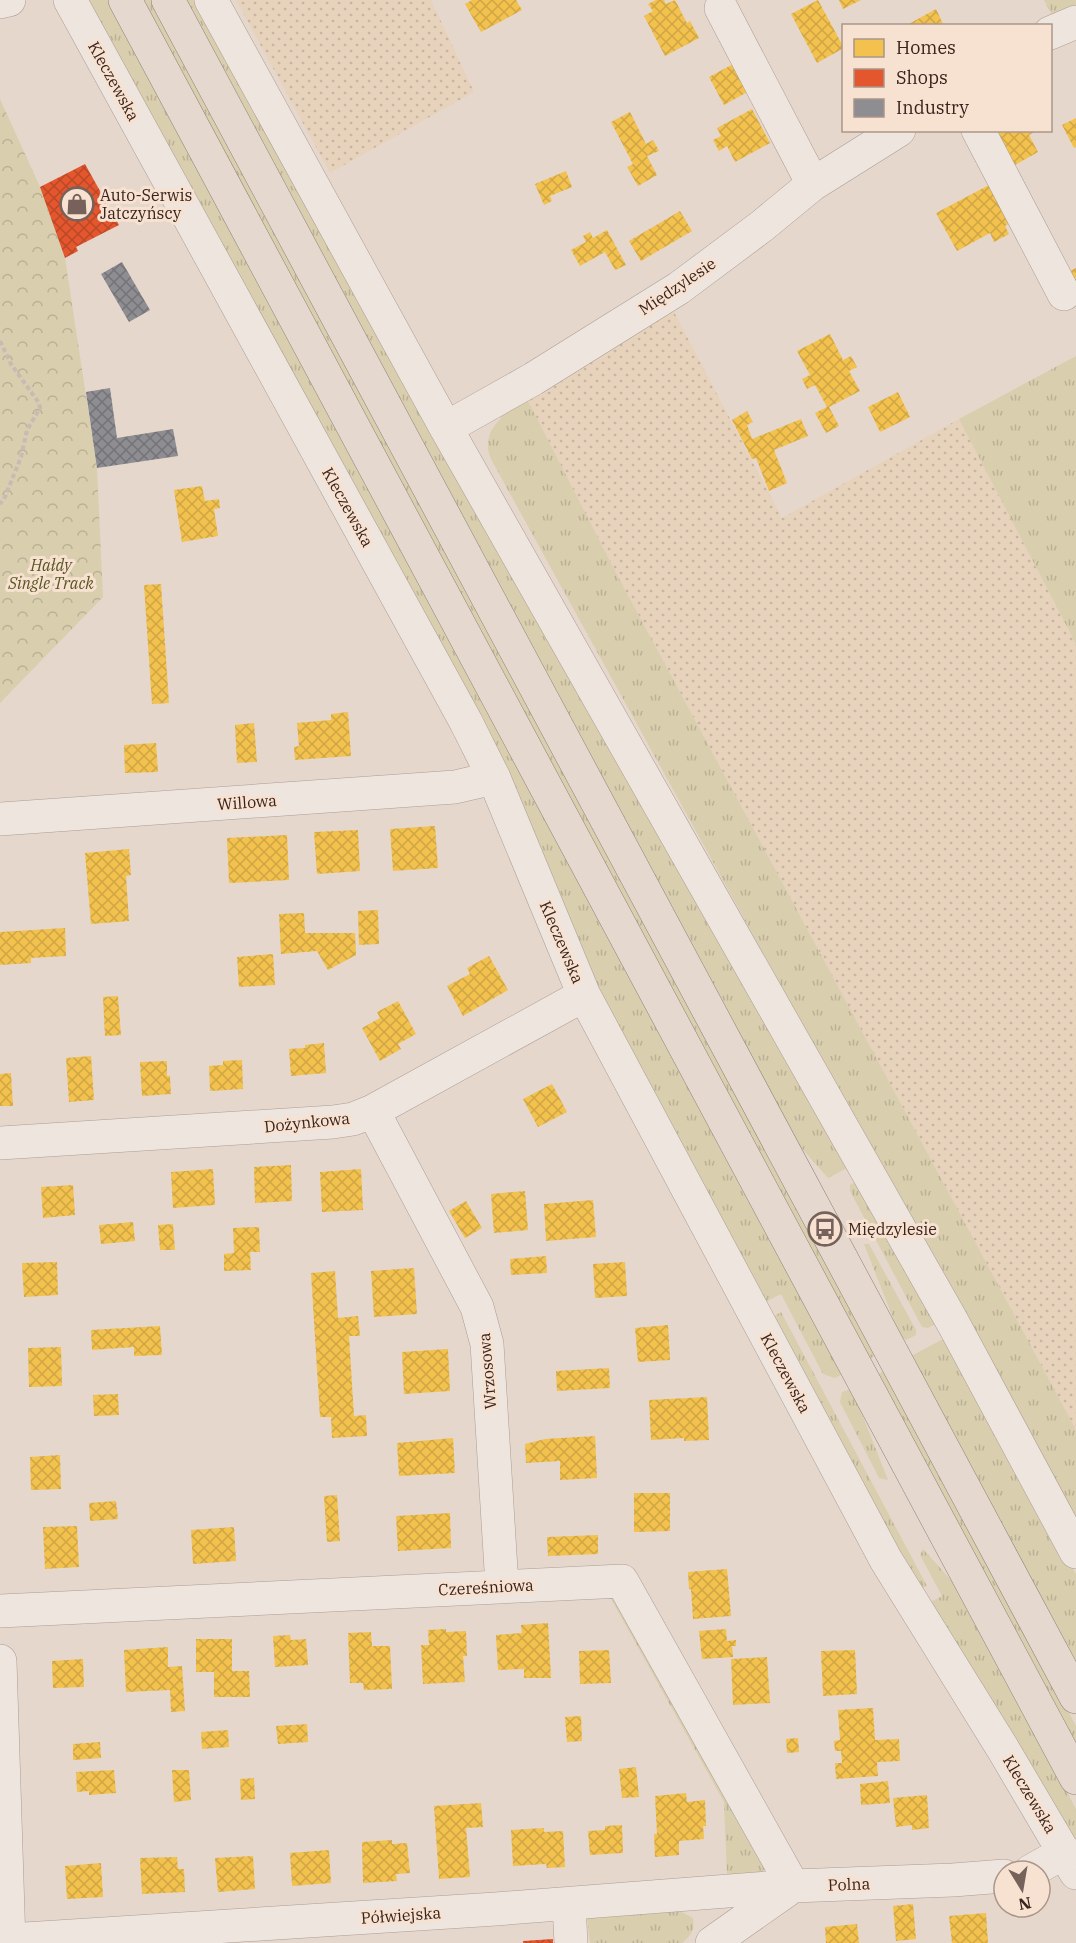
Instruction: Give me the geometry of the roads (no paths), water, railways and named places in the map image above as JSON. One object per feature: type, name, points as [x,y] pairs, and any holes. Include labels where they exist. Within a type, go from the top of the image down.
[{"type":"main road","points":[[125,0],[1076,1778]]},
{"type":"main road","points":[[168,0],[1076,1697]]},
{"type":"street","points":[[0,2],[9,0]]},
{"type":"street","name":"Kleczewska","points":[[70,0],[466,722],[494,778],[584,994],[885,1560],[998,1740],[1070,1863]]},
{"type":"street","points":[[211,0],[446,428],[954,1323],[1076,1552]]},
{"type":"street","points":[[721,8],[813,184]]},
{"type":"street","points":[[1052,32],[1076,22]]},
{"type":"street","name":"Międzylesie","points":[[446,428],[533,379],[679,288],[762,226],[813,184],[897,132]]},
{"type":"street","points":[[979,132],[1064,294]]},
{"type":"street","name":"Willowa","points":[[0,819],[455,787],[494,778]]},
{"type":"street","name":"Dożynkowa","points":[[0,1143],[353,1119],[373,1111],[584,994]]},
{"type":"street","name":"Wrzosowa","points":[[373,1111],[477,1307],[483,1326],[487,1344],[502,1586]]},
{"type":"street","name":"Czereśniowa","points":[[0,1611],[622,1581],[793,1886]]},
{"type":"street","points":[[0,1661],[9,1942]]},
{"type":"street","points":[[1052,1867],[1070,1863]]},
{"type":"street","name":"Polna","points":[[793,1886],[992,1877]]},
{"type":"street","points":[[712,1943],[793,1886]]},
{"type":"street","name":"Półwiejska","points":[[9,1942],[392,1929],[569,1904],[793,1886]]},
{"type":"street","points":[[569,1904],[571,1943]]},
{"type":"place","name":"Auto-Serwis Jatczyńscy","points":[[77,204]]},
{"type":"place","name":"Międzylesie","points":[[825,1229]]},
{"type":"park label","name":"Hałdy Single Track","points":[[51,574]]}]
